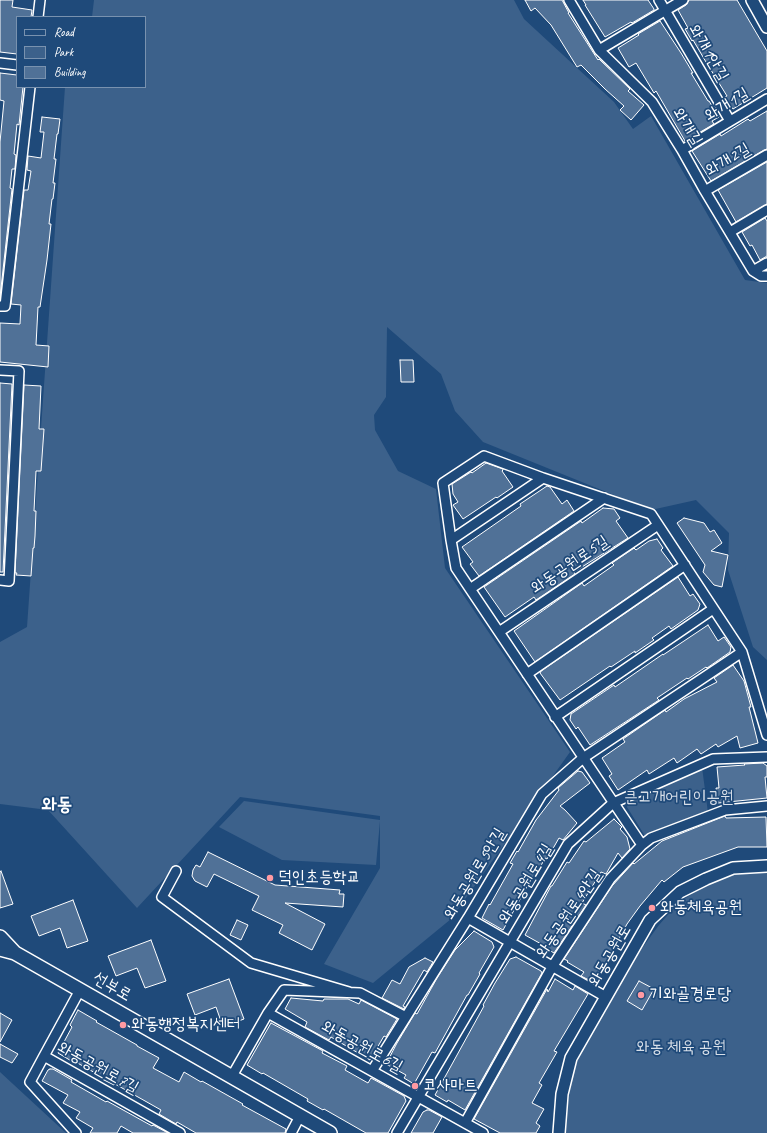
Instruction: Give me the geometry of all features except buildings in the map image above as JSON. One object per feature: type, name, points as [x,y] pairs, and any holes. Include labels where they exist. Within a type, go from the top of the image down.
[{"type":"main road","points":[[0,937],[15,953]]},
{"type":"main road","name":"선부로","points":[[0,949],[15,953],[330,1133]]},
{"type":"street","points":[[38,16],[40,0]]},
{"type":"street","name":"와개길","points":[[569,0],[599,50],[652,102],[753,271]]},
{"type":"street","name":"와개1안길","points":[[658,0],[730,121]]},
{"type":"street","points":[[599,50],[683,0]]},
{"type":"street","points":[[752,0],[767,27]]},
{"type":"street","points":[[0,63],[16,65]]},
{"type":"street","points":[[0,306],[5,306],[30,88]]},
{"type":"street","name":"와개1길","points":[[682,150],[767,99]]},
{"type":"street","name":"와개2길","points":[[705,192],[767,155]]},
{"type":"street","points":[[730,232],[767,210]]},
{"type":"street","points":[[767,263],[753,271],[761,276],[767,276]]},
{"type":"street","points":[[0,370],[19,371],[9,581],[0,580]]},
{"type":"street","points":[[642,845],[456,568],[443,483],[484,456],[543,478],[651,514],[742,652],[767,734]]},
{"type":"street","points":[[451,540],[543,478]]},
{"type":"street","points":[[470,589],[604,498]]},
{"type":"street","name":"와동공원로5길","points":[[499,632],[658,525]]},
{"type":"street","points":[[527,674],[685,566]]},
{"type":"street","points":[[556,717],[713,609]]},
{"type":"street","points":[[583,758],[742,652]]},
{"type":"street","name":"와동공원로4길","points":[[397,1133],[568,844],[614,803],[713,759],[767,757]]},
{"type":"street","name":"와동공원로5안길","points":[[372,1071],[468,918],[542,794],[583,758]]},
{"type":"street","name":"와동공원로4안길","points":[[465,1123],[552,967],[610,879],[642,845],[651,838],[725,810],[767,806]]},
{"type":"street","name":"와동공원로","points":[[559,1133],[562,1094],[571,1058],[650,920],[680,892],[706,879],[733,868],[767,866]]},
{"type":"street","points":[[176,871],[162,897],[251,963],[349,992]]},
{"type":"street","points":[[468,918],[606,997]]},
{"type":"street","points":[[44,1056],[80,990]]},
{"type":"street","points":[[232,1076],[268,1013],[284,990],[360,992],[406,1017]]},
{"type":"street","name":"와동공원로6길","points":[[268,1013],[483,1133]]},
{"type":"street","name":"와동공원로7길","points":[[76,1133],[30,1082],[44,1056],[180,1133]]},
{"type":"street","points":[[291,1133],[300,1116]]},
{"type":"green space","points":[[94,0],[514,0],[524,19],[614,102],[633,129],[651,116],[745,280],[767,283],[767,660],[753,647],[728,570],[729,533],[696,500],[651,510],[483,442],[455,411],[441,374],[387,327],[386,397],[374,415],[375,430],[398,471],[436,489],[445,568],[570,752],[451,919],[373,983],[324,964],[380,868],[380,821],[376,865],[282,860],[219,827],[244,801],[380,820],[380,816],[240,797],[137,908],[48,810],[0,804],[0,642],[27,627],[65,88],[146,88],[146,16],[92,16]]},
{"type":"green space","name":"큰고개어린이공원","points":[[702,767],[708,813],[695,816],[648,837],[645,836],[627,807],[628,804],[669,776]]},
{"type":"green space","name":"와동 체육 공원","points":[[767,871],[767,1133],[563,1133],[573,1072],[587,1037],[640,951],[659,925],[679,902],[720,877]]},
{"type":"green space","points":[[0,1072],[66,1133],[0,1133]]},
{"type":"place","name":"덕인초등학교","points":[[270,878]]},
{"type":"place","name":"와동체육공원","points":[[652,908]]},
{"type":"place","name":"기와골경로당","points":[[641,995]]},
{"type":"place","name":"와동행정복지센터","points":[[123,1025]]},
{"type":"place","name":"코사마트","points":[[415,1086]]},
{"type":"district","name":"와동","points":[[57,805]]}]
